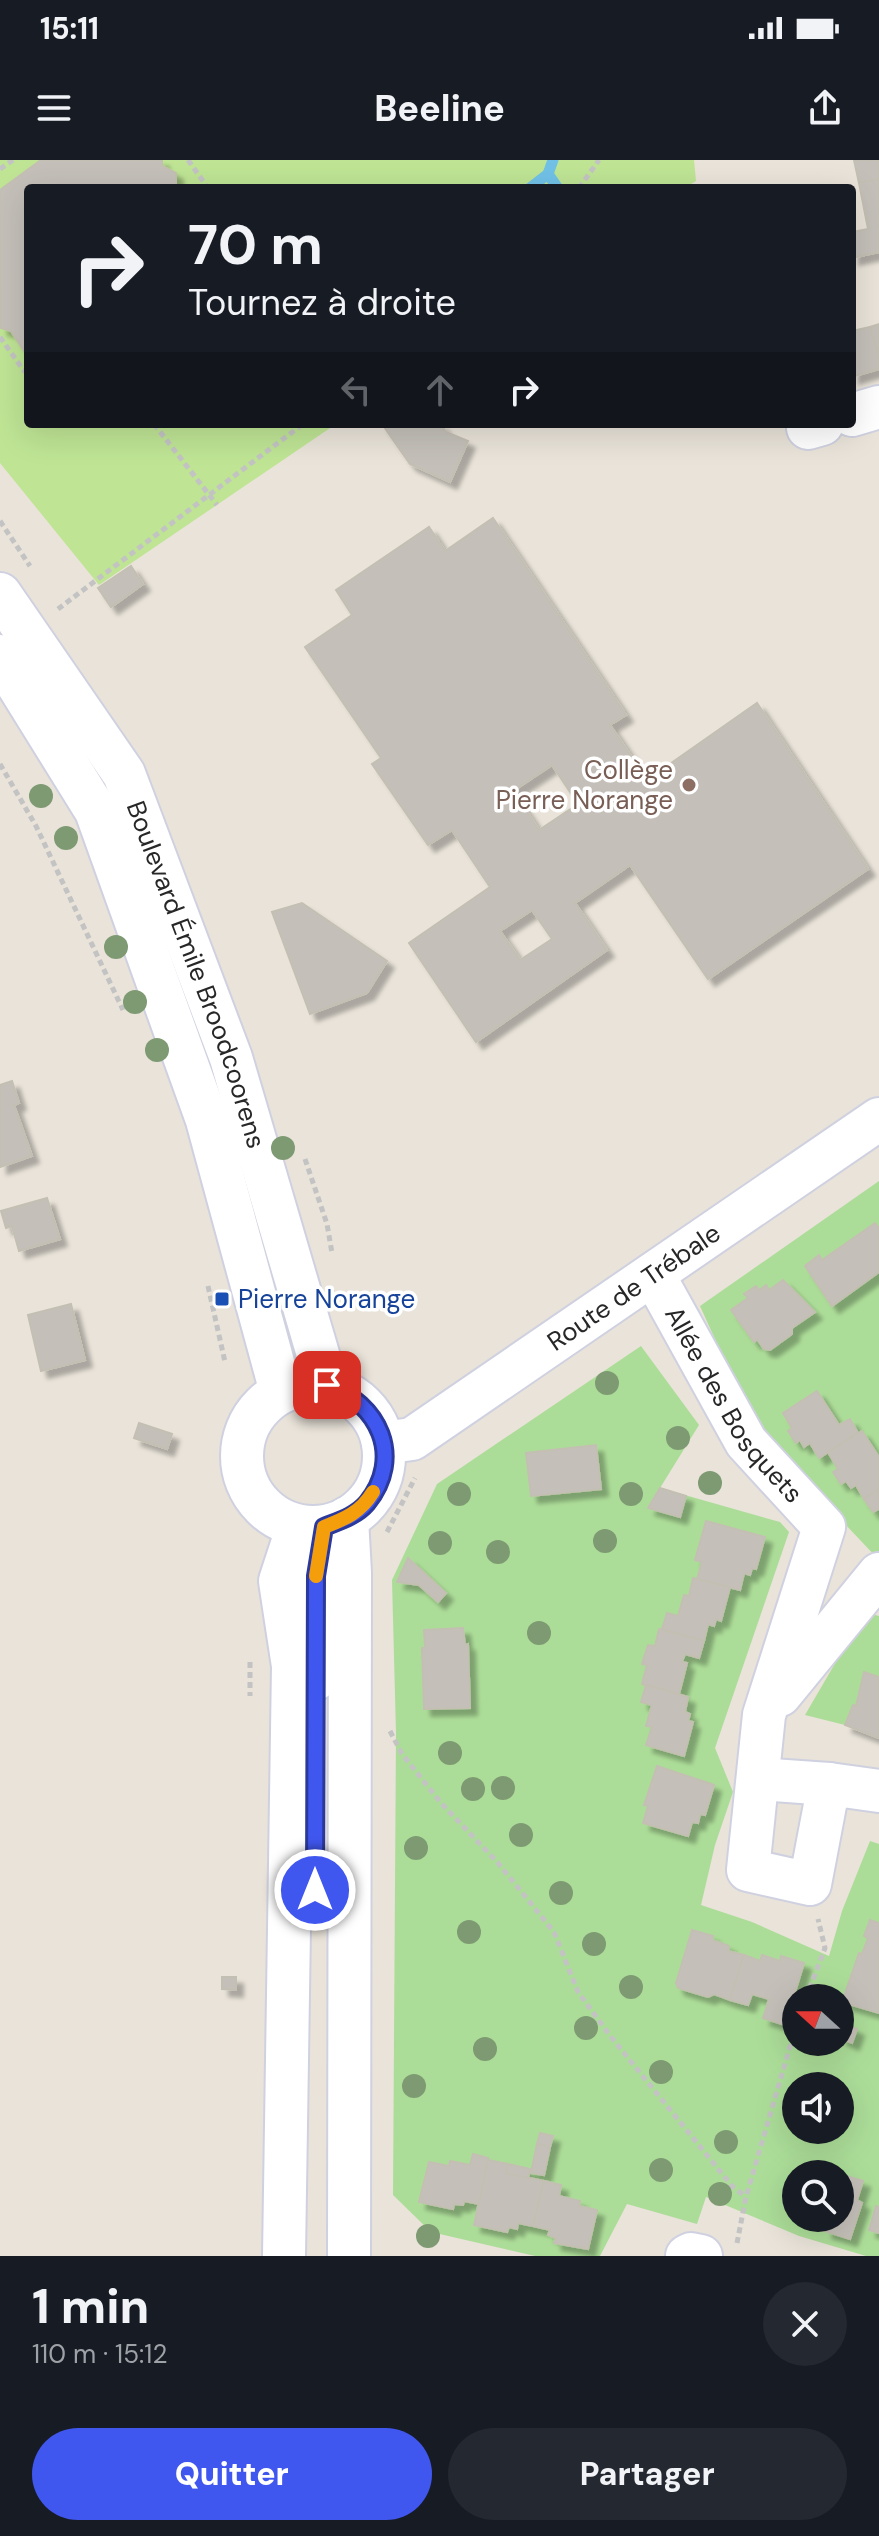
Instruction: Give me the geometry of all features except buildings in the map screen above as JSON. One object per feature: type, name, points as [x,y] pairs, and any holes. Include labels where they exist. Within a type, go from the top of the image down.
[{"type":"street","points":[[856,414],[879,407]]},
{"type":"street","name":"Boulevard Émile Broodcoorens","points":[[0,594],[124,774],[231,1058],[327,1385]]},
{"type":"street","name":"Boulevard Émile Broodcoorens","points":[[4,669],[96,811],[207,1120],[281,1392]]},
{"type":"street","name":"Route de Trébale","points":[[383,1443],[412,1439],[879,1119]]},
{"type":"street","name":"Allée des Bosquets","points":[[653,1274],[746,1442],[824,1527],[879,1574],[764,1715]]},
{"type":"street","points":[[284,2256],[293,1666],[280,1581],[323,1524],[366,1505],[381,1481],[385,1456],[379,1429],[366,1408],[346,1392],[327,1385],[298,1386],[281,1392],[259,1409],[243,1439],[242,1468],[253,1496],[270,1514],[323,1524]]},
{"type":"street","points":[[314,2256],[316,1576],[323,1524]]},
{"type":"street","points":[[323,1524],[350,1573],[349,2256]]},
{"type":"street","name":"Allée des Bosquets","points":[[810,1884],[748,1870],[764,1715],[824,1527]]},
{"type":"street","points":[[759,1779],[879,1791]]},
{"type":"street","points":[[810,1884],[829,1784]]},
{"type":"street","points":[[687,2256],[701,2256]]},
{"type":"path","points":[[0,169],[13,160]]},
{"type":"path","points":[[188,160],[205,184]]},
{"type":"path","points":[[582,184],[599,160]]},
{"type":"path","points":[[0,337],[24,371]]},
{"type":"path","points":[[157,428],[217,505]]},
{"type":"path","points":[[58,609],[298,428]]},
{"type":"path","points":[[0,764],[36,826],[124,1013]]},
{"type":"path","points":[[207,1281],[225,1362]]},
{"type":"path","points":[[384,1719],[402,1754],[441,1803],[498,1863],[554,1932],[578,1992],[611,2037],[732,2186],[746,2197]]},
{"type":"path","points":[[810,1884],[825,1948],[811,1984]]},
{"type":"path","points":[[735,2256],[746,2197],[787,2056]]},
{"type":"green space","points":[[0,160],[694,160],[696,181],[691,184],[24,184],[24,428],[330,428],[99,585],[0,463]]},
{"type":"green space","points":[[879,1181],[879,1560],[756,1430],[700,1306]]},
{"type":"green space","points":[[641,1346],[699,1425],[660,1488],[780,1522],[789,1532],[715,1748],[733,1792],[715,1845],[701,1905],[752,1922],[829,1956],[842,1911],[870,1841],[879,1844],[879,2256],[866,2256],[789,2232],[854,2232],[854,2160],[782,2160],[782,2229],[706,2197],[697,2224],[627,2204],[600,2256],[535,2256],[431,2232],[393,2195],[396,1733],[392,1580],[437,1484]]},
{"type":"green space","points":[[865,1612],[879,1616],[879,1738],[805,1715]]},
{"type":"waterway","points":[[535,184],[548,174],[553,160]]},
{"type":"waterway","points":[[548,174],[555,184]]},
{"type":"slow traffic","points":[[316,1576],[324,1527],[347,1518],[366,1505],[373,1492]]},
{"type":"place","name":"Collège Pierre Norange","points":[[689,785]]},
{"type":"place","name":"Pierre Norange","points":[[222,1299]]},
{"type":"route","points":[[315,1890],[316,1576],[324,1527],[347,1518],[366,1505],[381,1481],[385,1456],[379,1429],[366,1408],[346,1392],[327,1385]]}]
